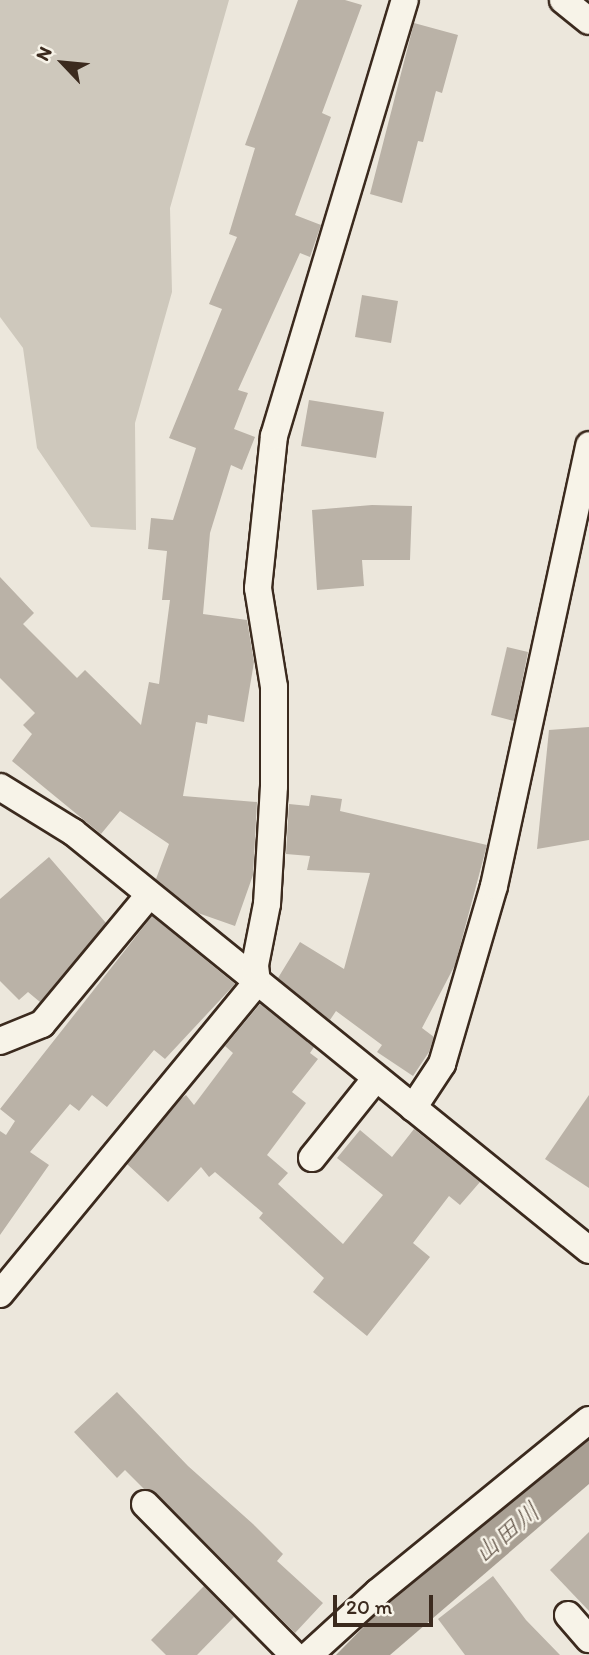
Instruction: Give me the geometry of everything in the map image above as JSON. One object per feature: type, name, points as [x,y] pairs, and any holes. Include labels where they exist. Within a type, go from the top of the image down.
[{"type":"street","points":[[0,1294],[257,982],[255,965],[267,904],[274,786],[274,687],[258,588],[274,436],[405,0]]},
{"type":"street","points":[[563,0],[589,21]]},
{"type":"street","points":[[413,1108],[442,1064],[494,886],[589,445]]},
{"type":"street","points":[[0,788],[73,832],[589,1250]]},
{"type":"street","points":[[0,1041],[42,1024],[149,895]]},
{"type":"street","points":[[312,1158],[376,1078]]},
{"type":"street","points":[[309,1655],[378,1592],[589,1420]]},
{"type":"street","points":[[145,1504],[294,1655]]},
{"type":"street","points":[[568,1615],[589,1639]]},
{"type":"shaded area","points":[[0,0],[229,0],[170,208],[172,292],[135,423],[136,530],[91,527],[37,448],[23,348],[0,317]]},
{"type":"water","name":"山田川","points":[[589,1433],[589,1484],[390,1655],[336,1655],[395,1595]]},
{"type":"building","points":[[298,0],[345,0],[362,5],[322,113],[331,117],[295,215],[321,225],[310,257],[300,253],[238,390],[248,393],[234,429],[255,437],[242,470],[231,465],[210,533],[203,614],[247,620],[254,662],[244,722],[208,715],[207,724],[196,722],[183,796],[257,802],[253,875],[235,926],[198,913],[156,879],[169,844],[120,811],[101,834],[12,761],[32,734],[23,725],[35,713],[0,678],[0,577],[34,613],[23,624],[77,678],[85,670],[141,725],[149,682],[159,684],[170,600],[162,600],[167,551],[148,549],[151,518],[173,520],[196,448],[169,438],[222,309],[209,304],[237,237],[229,234],[255,148],[245,145]]},
{"type":"building","points":[[414,23],[458,35],[442,93],[436,91],[423,142],[418,141],[402,203],[370,194]]},
{"type":"building","points":[[362,295],[398,301],[391,343],[355,337]]},
{"type":"building","points":[[309,400],[384,412],[376,458],[301,446]]},
{"type":"building","points":[[372,505],[412,506],[410,560],[362,560],[364,586],[317,590],[312,510]]},
{"type":"building","points":[[507,647],[528,652],[514,721],[491,715]]},
{"type":"building","points":[[589,727],[589,840],[537,849],[549,730]]},
{"type":"building","points":[[311,795],[342,799],[340,811],[487,845],[455,965],[422,1028],[434,1037],[429,1052],[413,1076],[377,1052],[382,1045],[336,1011],[330,1020],[278,978],[300,942],[344,969],[370,873],[307,870],[310,856],[286,854],[289,804],[309,806]]},
{"type":"building","points":[[49,857],[106,923],[40,1002],[28,992],[19,1000],[0,981],[0,899]]},
{"type":"building","points":[[152,916],[235,984],[165,1059],[154,1050],[107,1107],[92,1095],[79,1111],[70,1104],[30,1152],[49,1165],[0,1235],[0,1131],[6,1135],[15,1121],[0,1109]]},
{"type":"building","points":[[260,1004],[314,1047],[310,1053],[318,1059],[292,1092],[306,1103],[267,1155],[288,1173],[278,1184],[343,1244],[383,1195],[337,1158],[360,1130],[392,1157],[414,1129],[480,1182],[460,1205],[449,1196],[413,1243],[430,1257],[367,1336],[313,1292],[324,1278],[259,1218],[263,1213],[215,1172],[209,1177],[201,1167],[168,1202],[127,1164],[181,1099],[186,1095],[194,1105],[233,1053],[225,1046]]},
{"type":"building","points":[[589,1095],[589,1188],[545,1159]]},
{"type":"building","points":[[117,1392],[188,1466],[283,1554],[277,1561],[323,1603],[295,1633],[156,1493],[144,1489],[125,1470],[117,1478],[74,1432]]},
{"type":"building","points":[[589,1532],[589,1611],[550,1570]]},
{"type":"building","points":[[493,1576],[526,1620],[560,1655],[465,1655],[438,1619]]},
{"type":"building","points":[[204,1586],[234,1617],[197,1655],[166,1655],[151,1640]]}]
